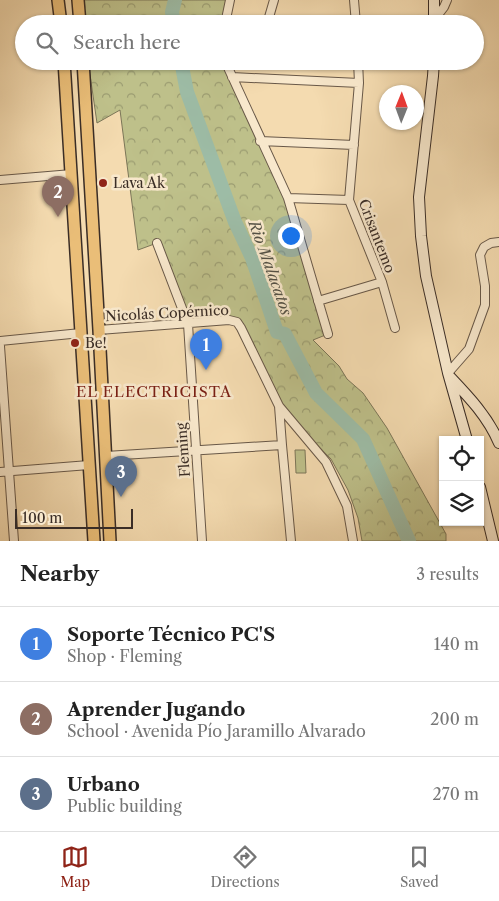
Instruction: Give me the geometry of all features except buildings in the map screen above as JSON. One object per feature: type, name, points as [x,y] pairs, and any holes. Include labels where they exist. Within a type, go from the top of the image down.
[{"type":"main road","points":[[58,0],[60,15]]},
{"type":"main road","points":[[78,0],[79,15]]},
{"type":"main road","points":[[434,0],[434,15]]},
{"type":"main road","points":[[65,70],[94,541]]},
{"type":"main road","points":[[84,70],[110,541]]},
{"type":"main road","points":[[433,70],[419,198],[420,227],[426,276],[449,375],[466,436]]},
{"type":"main road","points":[[449,375],[475,405],[499,443]]},
{"type":"main road","points":[[484,504],[493,541]]},
{"type":"street","points":[[227,15],[230,0]]},
{"type":"street","points":[[270,15],[274,0]]},
{"type":"street","points":[[354,0],[355,15]]},
{"type":"street","points":[[439,15],[447,0]]},
{"type":"street","points":[[228,70],[288,198],[328,334]]},
{"type":"street","name":"Crisantemo","points":[[358,70],[359,83],[349,200],[382,282],[396,328]]},
{"type":"street","points":[[232,77],[359,83]]},
{"type":"street","points":[[260,141],[354,145]]},
{"type":"street","points":[[0,180],[72,174]]},
{"type":"street","points":[[288,198],[349,200]]},
{"type":"street","points":[[449,375],[469,349],[485,304],[485,286],[480,255],[484,247],[490,243],[499,242]]},
{"type":"street","name":"Fleming","points":[[157,243],[188,324],[202,541]]},
{"type":"street","points":[[318,301],[382,282]]},
{"type":"street","name":"Nicolás Copérnico","points":[[99,330],[229,320],[237,322],[278,406]]},
{"type":"street","points":[[0,341],[81,333]]},
{"type":"street","points":[[0,346],[14,541]]},
{"type":"street","points":[[278,406],[290,541]]},
{"type":"street","points":[[278,406],[326,462],[347,506],[353,541]]},
{"type":"street","points":[[106,456],[282,445]]},
{"type":"street","points":[[0,472],[89,465]]},
{"type":"green space","points":[[79,0],[230,0],[227,15],[81,15]]},
{"type":"green space","points":[[89,70],[229,70],[288,198],[328,334],[313,340],[339,366],[347,379],[363,393],[387,428],[439,521],[439,526],[442,526],[446,534],[446,541],[362,541],[358,518],[348,490],[331,459],[279,406],[237,322],[188,324],[157,243],[138,250],[120,110],[97,123]]},
{"type":"green space","points":[[295,450],[305,450],[306,473],[296,473]]},
{"type":"waterway","name":"Rio Malacatos","points":[[172,15],[175,0]]},
{"type":"waterway","name":"Rio Malacatos","points":[[183,70],[187,92],[235,222],[252,258],[277,332],[285,334],[316,393],[363,439],[409,541]]},
{"type":"place","name":"Lava Ak","points":[[103,183]]},
{"type":"place","name":"Aprender Jugando","points":[[58,217]]},
{"type":"place","name":"Be!","points":[[75,343]]},
{"type":"place","name":"Soporte Técnico PC'S","points":[[206,370]]},
{"type":"place","name":"Urbano","points":[[121,497]]},
{"type":"district","name":"EL ELECTRICISTA","points":[[154,392]]}]
